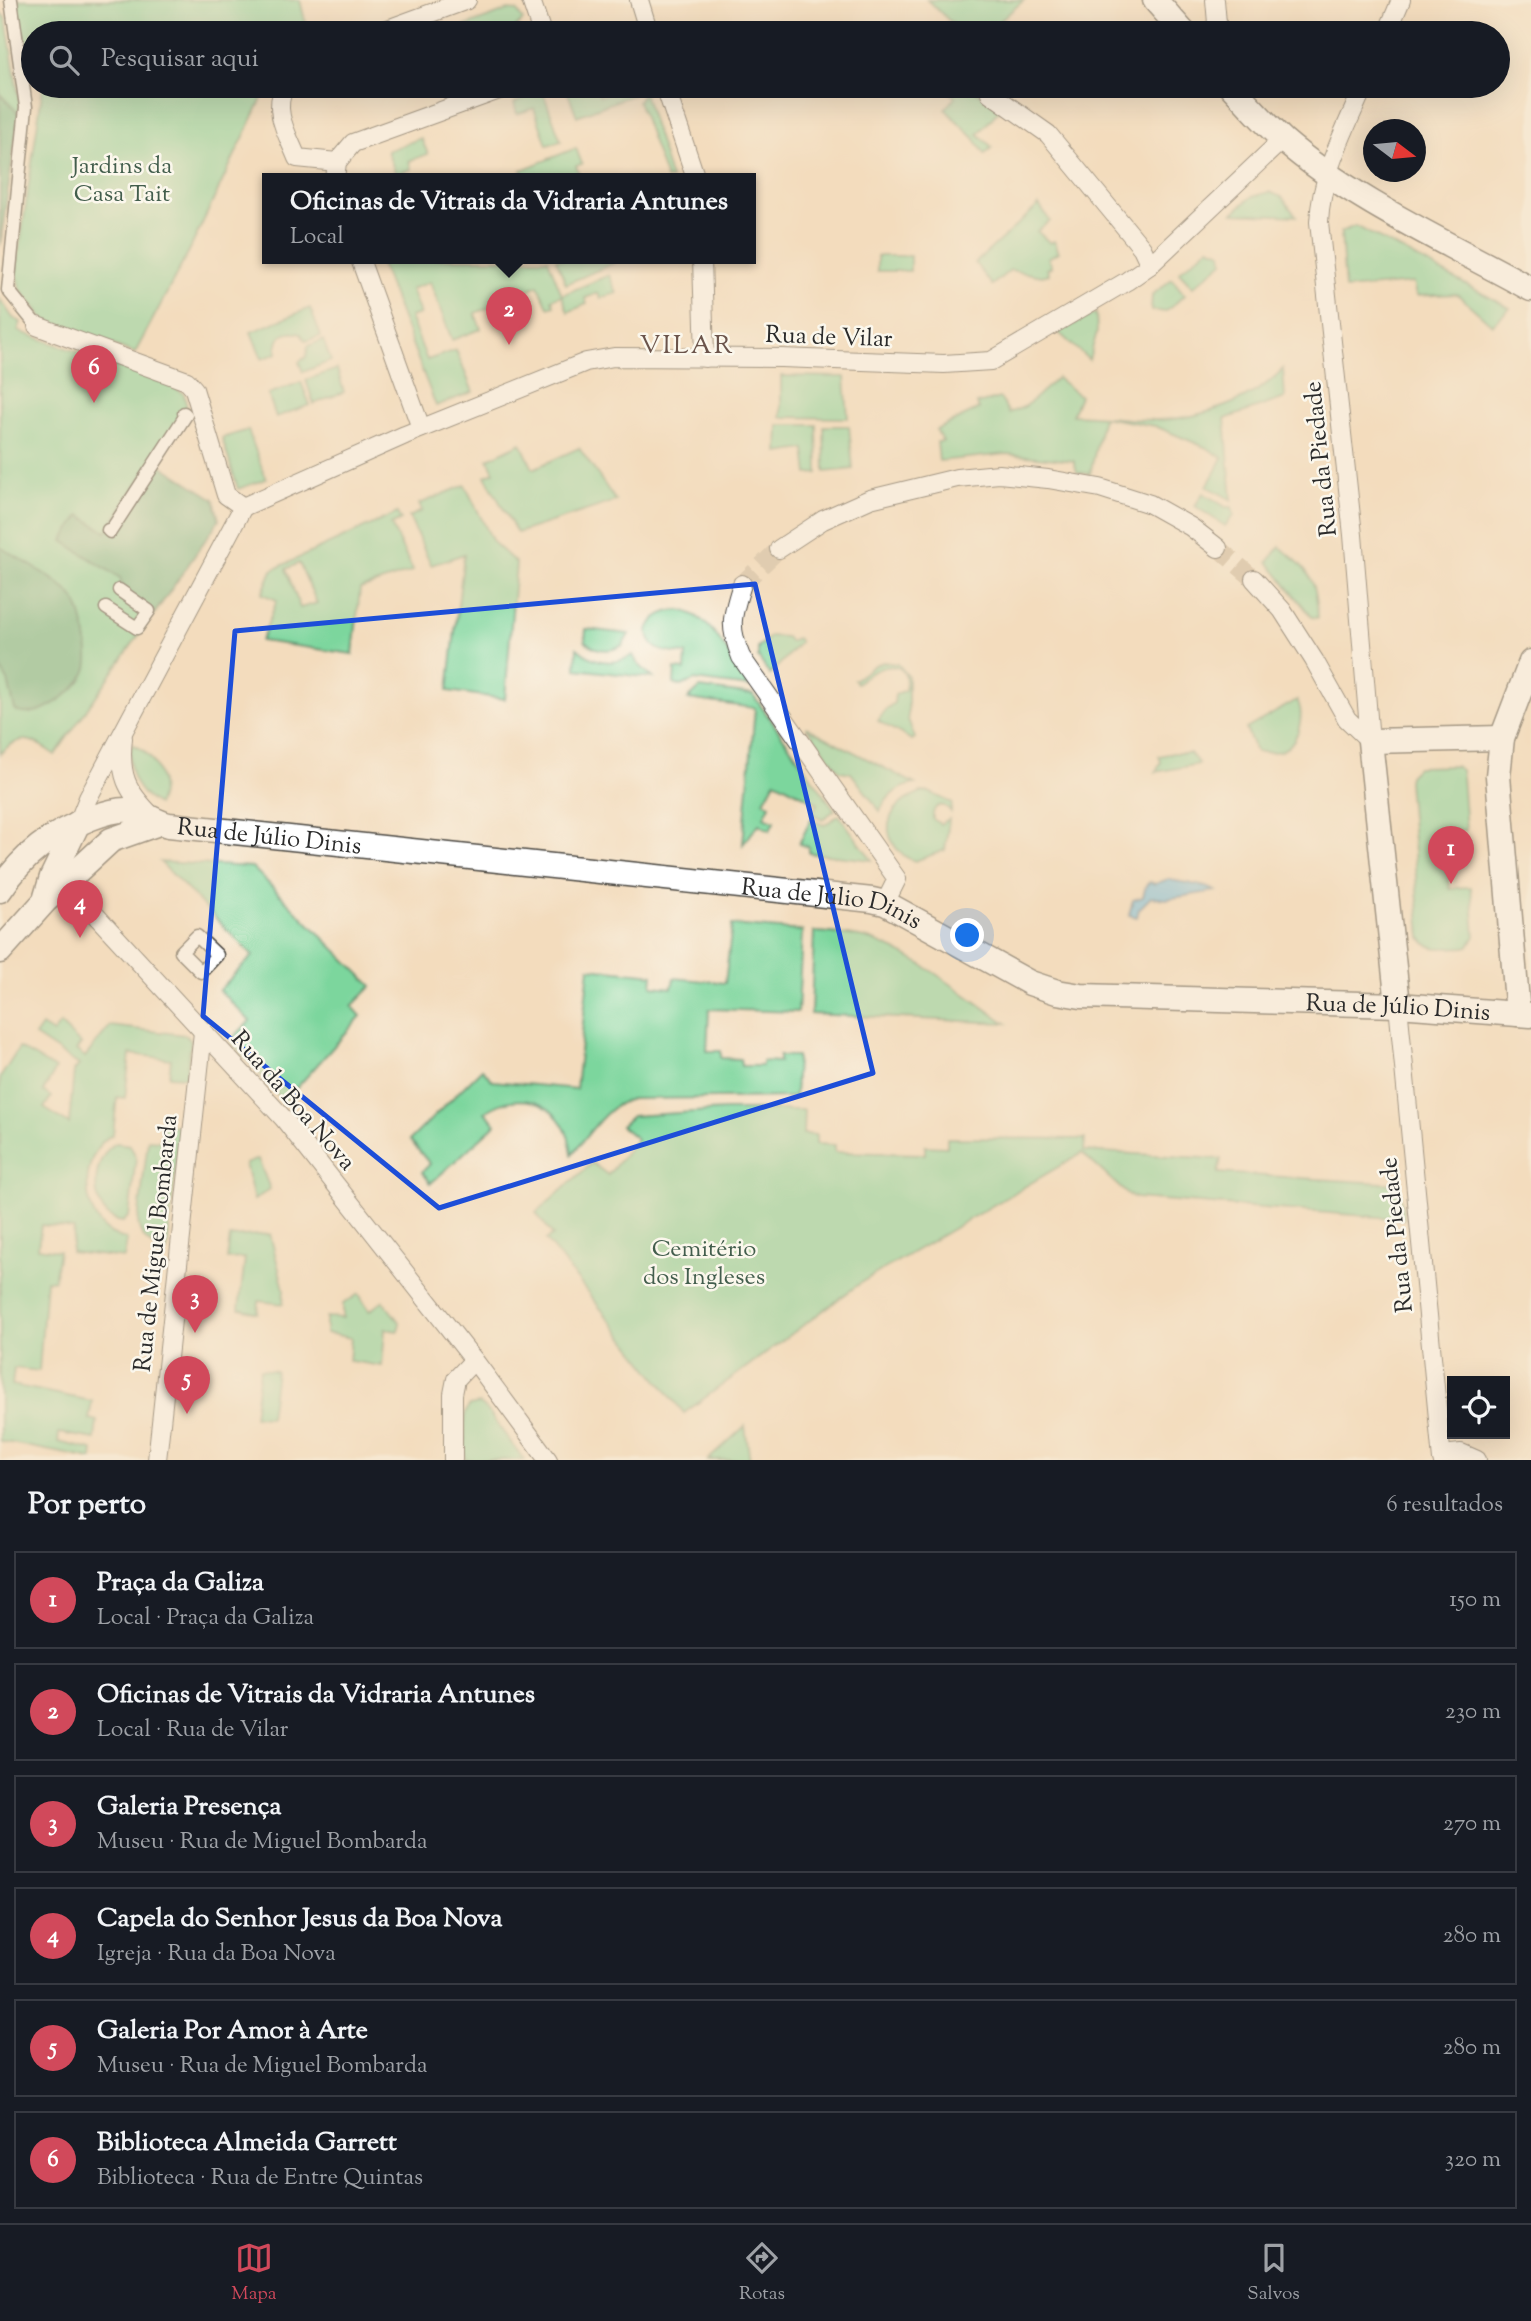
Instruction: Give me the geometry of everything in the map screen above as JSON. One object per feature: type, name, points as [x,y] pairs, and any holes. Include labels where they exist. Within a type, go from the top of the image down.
[{"type":"main road","points":[[1154,0],[1173,21]]},
{"type":"main road","points":[[1243,98],[1283,139],[1327,174],[1363,197],[1531,289]]},
{"type":"main road","points":[[1525,1014],[1498,776],[1502,738],[1531,662]]},
{"type":"main road","points":[[1398,1005],[1370,741],[1502,738]]},
{"type":"main road","points":[[0,890],[13,870],[33,850],[54,834],[78,823],[102,814],[129,810],[159,823]]},
{"type":"main road","points":[[45,901],[52,877],[78,823]]},
{"type":"main road","points":[[0,951],[45,901],[111,840],[159,823]]},
{"type":"main road","name":"Rua de Júlio Dinis","points":[[159,823],[885,903],[1030,983],[1058,992],[1094,996],[1398,1005],[1525,1014]]},
{"type":"street","points":[[12,0],[21,69]]},
{"type":"street","points":[[410,21],[467,0]]},
{"type":"street","points":[[531,0],[538,21]]},
{"type":"street","points":[[639,0],[645,21]]},
{"type":"street","points":[[1215,0],[1217,21]]},
{"type":"street","points":[[1392,21],[1401,0]]},
{"type":"street","points":[[25,98],[8,290],[37,326],[187,382],[194,388],[226,495],[243,507],[88,798],[78,823]]},
{"type":"street","points":[[279,98],[278,112],[297,158],[336,171],[353,143],[476,98]]},
{"type":"street","points":[[669,98],[694,173]]},
{"type":"street","points":[[997,98],[1048,134],[1142,248],[1150,265]]},
{"type":"street","name":"Rua da Piedade","points":[[1359,98],[1327,174],[1320,198],[1319,222],[1353,535],[1370,741]]},
{"type":"street","name":"Rua de Vilar","points":[[243,507],[421,428],[586,362],[614,357],[781,358],[944,364],[991,361],[1150,265],[1283,139]]},
{"type":"street","points":[[362,264],[421,428]]},
{"type":"street","points":[[702,264],[705,358]]},
{"type":"street","points":[[108,530],[110,532],[186,415],[184,413]]},
{"type":"street","points":[[779,549],[823,520],[870,499],[957,478],[999,474],[1100,488],[1150,504],[1191,527],[1218,548]]},
{"type":"street","points":[[1254,579],[1282,610],[1347,719],[1370,741]]},
{"type":"street","points":[[742,584],[733,611],[732,635],[741,657],[897,879],[885,903]]},
{"type":"street","points":[[106,608],[137,628],[149,611],[119,590]]},
{"type":"street","points":[[124,730],[122,772],[129,790],[159,823]]},
{"type":"street","name":"Rua da Boa Nova","points":[[65,883],[284,1119],[474,1360],[548,1460]]},
{"type":"street","name":"Rua da Piedade","points":[[1398,1005],[1442,1457]]},
{"type":"street","name":"Rua de Miguel Bombarda","points":[[158,1460],[203,1032]]},
{"type":"street","points":[[453,1460],[453,1394],[456,1379],[474,1360]]},
{"type":"street","points":[[1442,1457],[1461,1453],[1477,1460]]},
{"type":"highlighted area","points":[[755,584],[873,1073],[439,1208],[203,1016],[235,631]]},
{"type":"green space","points":[[16,0],[300,0],[305,21],[21,21],[21,29]]},
{"type":"green space","points":[[927,0],[1024,0],[1000,21],[950,21]]},
{"type":"green space","points":[[508,10],[517,11],[523,20],[522,21],[479,21]]},
{"type":"green space","points":[[0,12],[6,18],[20,105],[0,246]]},
{"type":"green space","points":[[0,94],[19,114],[0,246]]},
{"type":"green space","name":"Jardins da Casa Tait","points":[[41,98],[262,98],[189,251],[135,353],[45,320],[20,289],[16,272]]},
{"type":"green space","points":[[526,98],[545,98],[561,141],[547,145],[534,108],[517,114],[514,103]]},
{"type":"green space","points":[[570,98],[624,98],[577,116]]},
{"type":"green space","points":[[646,98],[669,173],[664,173],[638,101]]},
{"type":"green space","points":[[954,98],[985,98],[1000,109],[978,134],[992,147],[985,154],[974,138],[945,109]]},
{"type":"green space","points":[[421,138],[428,154],[409,161],[411,169],[396,173],[387,151]]},
{"type":"green space","points":[[576,148],[582,164],[576,166],[579,173],[522,173],[521,170]]},
{"type":"green space","points":[[1269,192],[1282,197],[1296,216],[1233,213],[1251,197]]},
{"type":"green space","points":[[1039,205],[1050,221],[1037,231],[1050,243],[1054,241],[1059,252],[1048,258],[1052,266],[1047,269],[1049,274],[1042,276],[1010,270],[992,285],[975,263]]},
{"type":"green space","points":[[1355,226],[1510,308],[1492,325],[1457,294],[1416,296],[1413,283],[1345,289],[1341,232]]},
{"type":"green space","points":[[1209,247],[1222,252],[1223,262],[1193,287],[1179,272]]},
{"type":"green space","points":[[877,256],[910,256],[910,271],[877,271]]},
{"type":"green space","points":[[381,264],[550,264],[562,295],[552,299],[554,305],[548,307],[538,285],[527,290],[534,308],[502,321],[496,305],[475,313],[481,329],[452,340],[430,282],[411,289],[420,314],[410,317],[427,360],[456,350],[473,392],[436,406]]},
{"type":"green space","points":[[558,264],[612,264],[566,284]]},
{"type":"green space","points":[[609,275],[617,293],[600,298],[598,293],[585,298],[587,304],[568,312],[562,295]]},
{"type":"green space","points":[[1172,279],[1185,295],[1165,312],[1151,310],[1152,295]]},
{"type":"green space","points":[[0,299],[13,318],[21,322],[18,331],[171,385],[184,394],[187,408],[153,460],[214,499],[219,520],[55,755],[27,740],[14,743],[0,754]]},
{"type":"green space","points":[[310,308],[321,336],[306,341],[301,334],[286,334],[277,342],[277,353],[262,359],[251,332]]},
{"type":"green space","points":[[1096,313],[1097,332],[1089,360],[1058,332]]},
{"type":"green space","points":[[323,340],[331,361],[303,372],[299,362],[306,357],[308,346]]},
{"type":"green space","points":[[337,369],[344,392],[314,404],[306,380]]},
{"type":"green space","points":[[1283,369],[1285,398],[1225,419],[1232,500],[1207,486],[1223,458],[1207,448],[1155,426],[1103,417],[1090,474],[1077,472],[1074,461],[1007,454],[939,461],[937,442],[943,441],[936,430],[979,409],[977,404],[1000,398],[1009,413],[1026,406],[1057,378],[1080,396],[1072,415],[1159,420],[1193,416],[1226,406],[1257,390]]},
{"type":"green space","points":[[781,376],[845,377],[848,418],[781,417]]},
{"type":"green space","points":[[301,382],[310,405],[276,417],[268,394]]},
{"type":"green space","points":[[779,425],[817,425],[818,473],[808,474],[805,449],[778,453]]},
{"type":"green space","points":[[824,426],[849,426],[853,469],[825,472]]},
{"type":"green space","points":[[248,430],[266,479],[238,489],[222,438]]},
{"type":"green space","points":[[521,443],[533,469],[579,448],[616,501],[517,533],[485,476],[494,472],[488,459]]},
{"type":"green space","points":[[153,460],[214,499],[219,520],[155,613],[119,589],[122,584],[120,578],[63,541],[80,515],[106,532]]},
{"type":"green space","points":[[465,485],[493,542],[516,563],[505,699],[448,691],[464,554],[431,565],[409,517],[422,511],[419,504]]},
{"type":"green space","points":[[1203,493],[1226,507],[1232,507],[1234,515],[1225,526],[1195,506]]},
{"type":"green space","points":[[397,513],[401,520],[391,525],[413,571],[360,589],[353,654],[261,641],[277,600],[262,594],[272,570]],"holes":[[[299,563],[317,603],[300,608],[286,569]]]},
{"type":"green space","points":[[0,547],[51,578],[69,593],[78,606],[86,633],[88,661],[83,676],[67,694],[34,712],[23,713],[15,710],[8,681],[0,668]]},
{"type":"green space","points":[[1280,547],[1299,563],[1310,577],[1316,594],[1318,618],[1312,617],[1268,562]]},
{"type":"green space","points":[[679,610],[691,613],[711,629],[749,687],[695,680],[681,686],[674,684],[675,669],[685,670],[686,654],[666,652],[655,647],[651,643],[648,630],[660,615]]},
{"type":"green space","points":[[586,629],[629,634],[623,645],[604,650],[585,641]]},
{"type":"green space","points":[[770,636],[786,637],[790,642],[797,638],[800,642],[770,675],[758,657],[758,648]]},
{"type":"green space","points":[[577,648],[604,662],[618,661],[633,655],[637,663],[653,678],[576,669]]},
{"type":"green space","points":[[883,662],[898,664],[908,676],[908,719],[915,738],[912,740],[878,721],[894,703],[895,695],[905,690],[906,678],[903,671],[897,667],[889,667],[872,672],[857,683],[854,680]]},
{"type":"green space","points":[[700,688],[753,695],[835,810],[823,819],[812,814],[818,803],[775,781],[764,801],[770,805],[764,817],[774,821],[770,830],[759,824],[743,844],[755,708],[688,699]]},
{"type":"green space","points":[[1297,700],[1300,721],[1292,743],[1280,751],[1256,752],[1246,729]]},
{"type":"green space","points":[[806,727],[915,784],[894,793],[880,811],[851,773],[840,771]]},
{"type":"green space","points":[[132,744],[147,754],[157,769],[161,787],[157,805],[149,800],[134,779],[130,762]]},
{"type":"green space","points":[[1190,753],[1199,764],[1156,772],[1161,762],[1159,756]]},
{"type":"green space","points":[[1455,766],[1461,770],[1466,830],[1445,832],[1450,888],[1471,887],[1475,936],[1469,946],[1440,948],[1429,945],[1421,937],[1408,781],[1409,775],[1417,767]]},
{"type":"green space","points":[[921,792],[929,792],[952,803],[951,812],[945,806],[938,806],[933,814],[933,819],[940,824],[949,819],[945,850],[915,861],[898,850],[891,838],[889,824],[900,805]]},
{"type":"green space","points":[[839,815],[872,860],[809,853],[809,847],[799,844],[811,819],[824,825]]},
{"type":"green space","points":[[160,862],[252,867],[372,986],[352,1006],[361,1016],[284,1102],[230,1041],[250,1021],[219,990],[253,956]]},
{"type":"green space","points":[[732,925],[802,931],[798,1012],[709,1009],[707,1051],[721,1051],[721,1058],[740,1059],[741,1066],[762,1066],[762,1061],[779,1062],[779,1056],[797,1056],[795,1097],[631,1099],[606,1114],[572,1154],[569,1138],[562,1124],[542,1105],[529,1101],[500,1104],[485,1112],[496,1124],[431,1183],[422,1172],[430,1164],[410,1140],[482,1069],[493,1081],[576,1089],[589,968],[653,975],[652,986],[672,988],[674,978],[725,983]]},
{"type":"green space","points":[[814,932],[855,936],[886,946],[922,965],[1006,1023],[811,1014]]},
{"type":"green space","points":[[60,1024],[81,1044],[76,1050],[85,1057],[110,1026],[185,1035],[191,1041],[186,1077],[169,1076],[171,1059],[130,1054],[125,1098],[117,1097],[113,1134],[95,1152],[90,1164],[90,1204],[105,1229],[127,1240],[124,1258],[71,1252],[74,1229],[41,1225],[38,1248],[59,1251],[54,1281],[46,1280],[39,1371],[14,1368],[12,1385],[92,1401],[89,1419],[97,1421],[95,1439],[59,1433],[58,1442],[93,1450],[92,1459],[0,1441],[0,1078],[19,1048],[56,1069],[43,1091],[51,1097],[44,1108],[69,1124],[74,1071],[79,1065],[35,1036],[42,1026],[53,1033]]},
{"type":"green space","name":"Cemitério dos Ingleses","points":[[725,1110],[804,1110],[803,1134],[816,1135],[816,1144],[835,1145],[835,1152],[925,1154],[925,1146],[947,1147],[947,1138],[1085,1139],[1084,1151],[1221,1159],[1218,1173],[1399,1184],[1404,1219],[1136,1198],[1128,1195],[1082,1153],[862,1282],[684,1413],[546,1240],[553,1235],[536,1213],[592,1163],[608,1175],[637,1139],[621,1126],[632,1116]]},
{"type":"green space","points":[[163,1125],[180,1126],[167,1252],[147,1242],[138,1222],[148,1140],[161,1141]]},
{"type":"green space","points":[[116,1143],[130,1145],[136,1157],[129,1216],[123,1222],[112,1218],[103,1210],[96,1187],[101,1161]]},
{"type":"green space","points":[[258,1159],[270,1189],[254,1200],[245,1164]]},
{"type":"green space","points":[[270,1234],[284,1289],[283,1304],[259,1301],[258,1313],[239,1309],[245,1258],[227,1259],[230,1237]]},
{"type":"green space","points":[[359,1294],[369,1311],[383,1301],[400,1323],[398,1331],[385,1329],[382,1366],[349,1361],[351,1338],[326,1333],[326,1317],[343,1318],[343,1304]]},
{"type":"green space","points":[[260,1369],[276,1371],[270,1417],[254,1416]]},
{"type":"green space","points":[[480,1404],[524,1460],[465,1460],[465,1414],[469,1406]]},
{"type":"green space","points":[[745,1426],[750,1460],[708,1460]]},
{"type":"water","points":[[1168,879],[1216,891],[1166,899],[1151,897],[1139,909],[1137,917],[1129,915],[1133,900],[1143,897],[1146,885]]},
{"type":"tunnel","points":[[1218,548],[1254,579]]},
{"type":"tunnel","points":[[742,584],[779,549]]},
{"type":"place","name":"Oficinas de Vitrais da Vidraria Antunes","points":[[509,345]]},
{"type":"place","name":"Biblioteca Almeida Garrett","points":[[94,403]]},
{"type":"place","name":"Praça da Galiza","points":[[1451,884]]},
{"type":"place","name":"Capela do Senhor Jesus da Boa Nova","points":[[80,938]]},
{"type":"place","name":"Galeria Presença","points":[[195,1333]]},
{"type":"place","name":"Galeria Por Amor à Arte","points":[[187,1414]]},
{"type":"district","name":"VILAR","points":[[687,344]]}]
